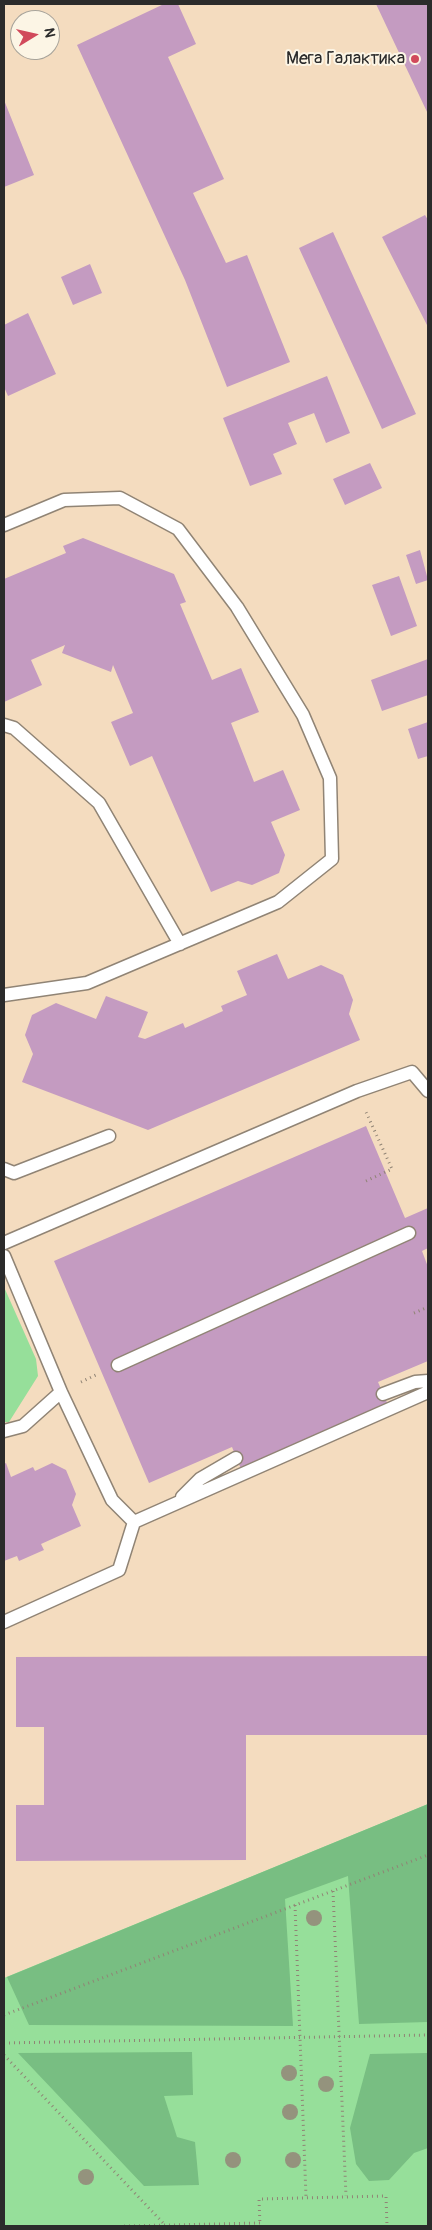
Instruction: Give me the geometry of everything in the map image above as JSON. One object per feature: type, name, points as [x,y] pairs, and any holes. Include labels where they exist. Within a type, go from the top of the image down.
[{"type":"lane","points":[[4,525],[64,500],[120,498],[178,528],[237,607],[303,715],[330,778],[332,859],[278,902],[87,983],[4,995]]},
{"type":"lane","points":[[4,725],[14,728],[99,803],[180,944]]},
{"type":"lane","points":[[4,1243],[357,1091],[412,1072],[428,1091]]},
{"type":"lane","points":[[4,1168],[14,1173],[109,1136]]},
{"type":"lane","points":[[118,1365],[409,1233]]},
{"type":"lane","points":[[4,1256],[60,1392],[112,1500],[134,1522]]},
{"type":"lane","points":[[383,1394],[415,1382],[428,1381]]},
{"type":"lane","points":[[4,1431],[23,1426],[60,1392]]},
{"type":"lane","points":[[4,1622],[120,1570],[134,1522],[428,1392]]},
{"type":"lane","points":[[177,1503],[200,1479],[236,1458]]},
{"type":"path","points":[[357,1091],[392,1169],[366,1181]]},
{"type":"path","points":[[414,1313],[428,1307]]},
{"type":"path","points":[[60,1392],[118,1365]]},
{"type":"path","points":[[4,2015],[428,1855]]},
{"type":"path","points":[[333,1891],[346,2196]]},
{"type":"path","points":[[295,1905],[306,2197]]},
{"type":"path","points":[[4,2043],[428,2035]]},
{"type":"path","points":[[4,2055],[165,2225]]},
{"type":"path","points":[[124,2226],[260,2225],[259,2199],[386,2196],[387,2226]]},
{"type":"green space","points":[[4,1287],[36,1359],[38,1376],[9,1422],[4,1422]]},
{"type":"green space","points":[[428,1804],[428,2226],[4,2226],[4,1978]]},
{"type":"green space","points":[[428,1804],[428,2022],[359,2024],[348,1876],[285,1899],[293,2026],[29,2025],[7,1977]]},
{"type":"green space","points":[[192,2052],[193,2095],[164,2096],[177,2137],[195,2142],[199,2185],[144,2186],[18,2053]]},
{"type":"green space","points":[[428,2053],[428,2148],[414,2153],[389,2180],[369,2181],[356,2164],[350,2128],[370,2054]]},
{"type":"building","points":[[164,4],[178,4],[196,44],[168,57],[224,179],[193,193],[226,263],[247,255],[290,362],[227,387],[185,280],[77,45]]},
{"type":"building","name":"Мега Галактика","points":[[376,4],[428,4],[428,114]]},
{"type":"building","points":[[4,100],[34,175],[4,187]]},
{"type":"building","points":[[425,215],[428,220],[428,327],[382,237]]},
{"type":"building","points":[[333,232],[416,414],[382,429],[299,248]]},
{"type":"building","points":[[90,264],[102,293],[73,305],[61,277]]},
{"type":"building","points":[[28,313],[56,374],[8,396],[4,387],[4,325]]},
{"type":"building","points":[[327,376],[350,433],[326,443],[314,413],[288,423],[297,444],[273,454],[282,474],[250,486],[223,418]]},
{"type":"building","points":[[370,463],[382,488],[345,505],[333,479]]},
{"type":"building","points":[[83,538],[174,574],[186,602],[180,604],[212,680],[241,668],[259,712],[231,723],[254,782],[283,770],[300,810],[271,822],[285,855],[279,873],[252,885],[238,881],[211,892],[152,756],[130,766],[111,722],[133,713],[113,665],[111,672],[62,653],[65,645],[31,660],[42,685],[4,702],[4,579],[66,553],[63,546]]},
{"type":"building","points":[[420,550],[428,580],[416,584],[406,555]]},
{"type":"building","points":[[399,576],[417,626],[391,636],[372,585]]},
{"type":"building","points":[[428,659],[428,695],[382,711],[371,680]]},
{"type":"building","points":[[428,722],[428,756],[418,759],[408,729]]},
{"type":"building","points":[[277,954],[288,979],[321,965],[343,975],[353,1000],[349,1014],[360,1040],[148,1130],[22,1082],[33,1054],[25,1035],[32,1015],[56,1003],[96,1019],[106,996],[148,1012],[138,1037],[145,1039],[183,1023],[185,1028],[223,1011],[221,1006],[247,995],[237,971]]},
{"type":"building","points":[[366,1126],[405,1218],[428,1208],[428,1248],[422,1251],[428,1267],[428,1361],[378,1382],[388,1405],[241,1469],[232,1447],[149,1483],[54,1261]]},
{"type":"building","points":[[6,1463],[11,1477],[33,1467],[35,1471],[52,1463],[66,1470],[76,1494],[72,1505],[81,1526],[41,1544],[44,1550],[19,1561],[17,1556],[4,1561],[4,1464]]},
{"type":"building","points":[[428,1656],[428,1735],[246,1735],[246,1860],[16,1861],[16,1805],[44,1805],[44,1727],[16,1727],[16,1657]]},
{"type":"place","name":"Мега Галактика","points":[[415,59]]}]
